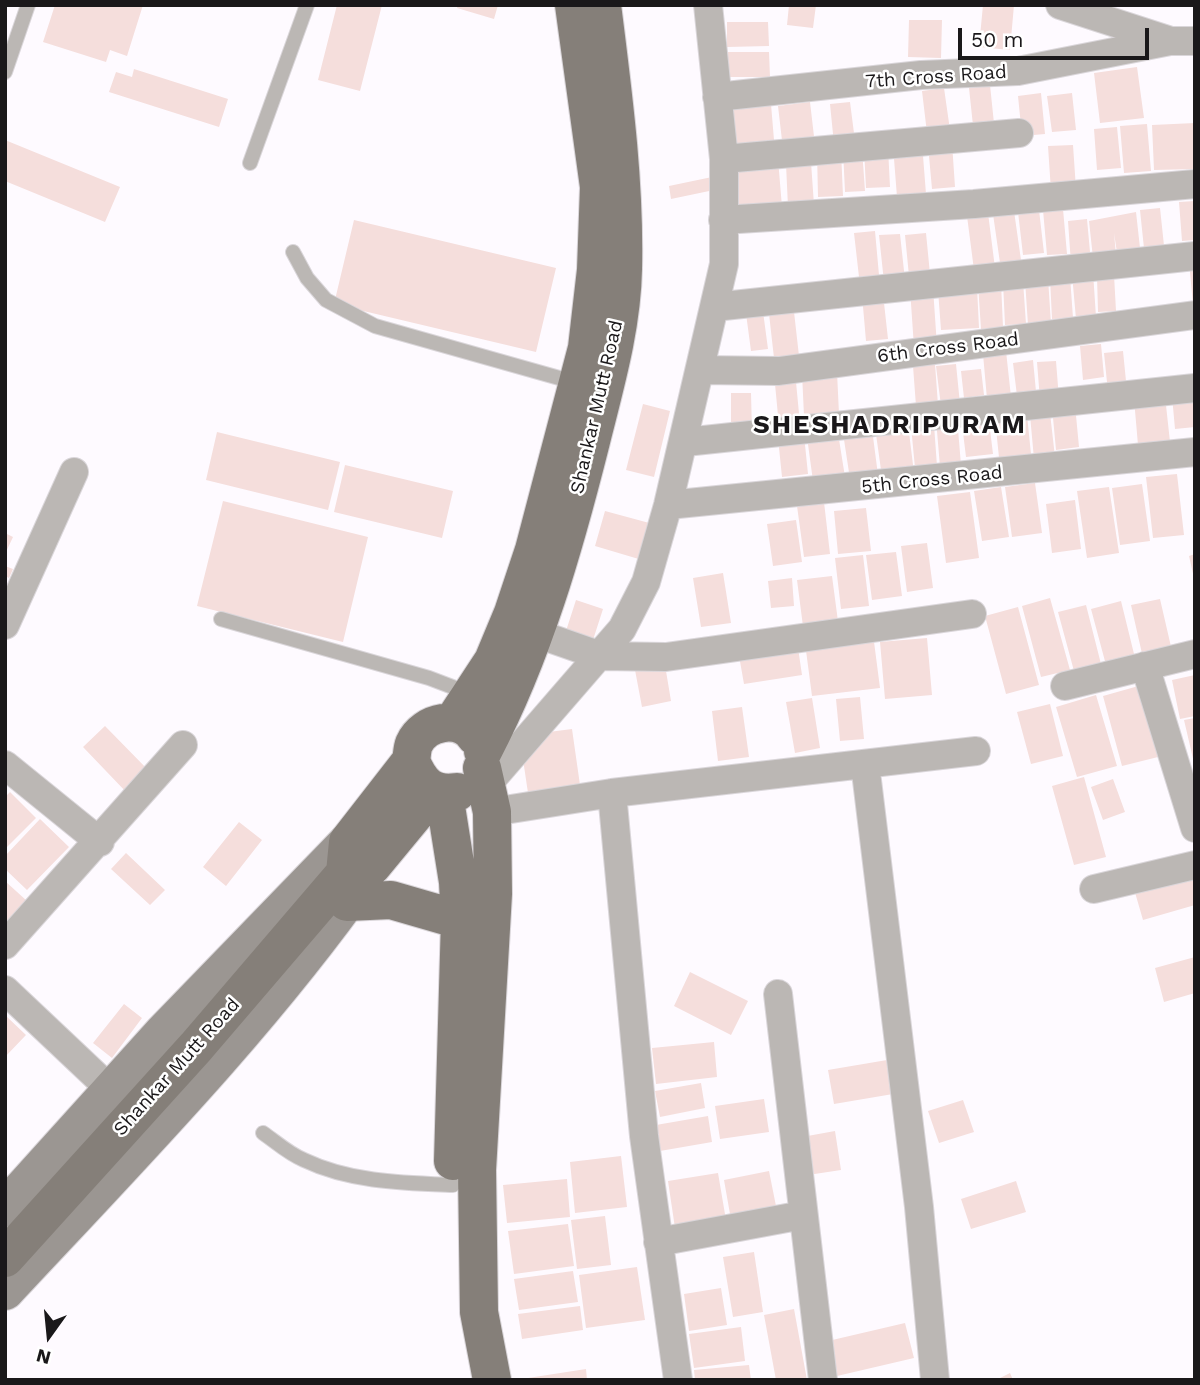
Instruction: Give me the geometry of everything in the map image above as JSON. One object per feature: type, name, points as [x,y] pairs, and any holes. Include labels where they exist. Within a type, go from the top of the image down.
[{"type":"main road","name":"Shankar Mutt Road","points":[[350,873],[411,761],[414,745],[423,732],[463,709],[493,661],[513,613],[609,271],[573,5]]},
{"type":"main road","name":"Shankar Mutt Road","points":[[5,1258],[350,873],[439,793],[460,792],[474,782],[486,779],[576,500],[607,377],[616,112],[602,5]]},
{"type":"main road","points":[[463,709],[486,779],[492,929],[477,1170],[479,1312],[492,1380]]},
{"type":"main road","points":[[411,761],[418,779],[439,793],[458,882],[460,920],[453,1185],[456,1314],[466,1380]]},
{"type":"main road","points":[[350,873],[391,900],[460,920]]},
{"type":"main road","points":[[5,1208],[163,1034],[350,873]]},
{"type":"main road","points":[[5,1291],[149,1137],[274,993],[350,873]]},
{"type":"street","points":[[486,779],[601,656],[622,629],[646,582],[685,442],[724,264],[724,159],[708,5]]},
{"type":"street","points":[[1060,5],[1183,41]]},
{"type":"street","name":"7th Cross Road","points":[[717,97],[922,75],[1018,71],[1183,41]]},
{"type":"street","points":[[724,159],[1019,133]]},
{"type":"street","points":[[723,220],[974,204],[1195,184]]},
{"type":"street","points":[[715,307],[1195,256]]},
{"type":"street","name":"6th Cross Road","points":[[701,370],[779,371],[1195,315]]},
{"type":"street","points":[[685,442],[1195,388]]},
{"type":"street","name":"5th Cross Road","points":[[668,505],[1195,452]]},
{"type":"street","points":[[5,625],[74,472]]},
{"type":"street","points":[[535,633],[601,656],[686,655],[972,614]]},
{"type":"street","points":[[1065,686],[1195,654]]},
{"type":"street","points":[[1145,666],[1195,828]]},
{"type":"street","points":[[5,945],[100,842],[183,745]]},
{"type":"street","points":[[486,779],[612,793],[976,751]]},
{"type":"street","points":[[865,764],[917,1194],[935,1380]]},
{"type":"street","points":[[5,765],[100,842]]},
{"type":"street","points":[[612,793],[643,1136],[678,1380]]},
{"type":"street","points":[[1094,889],[1195,864]]},
{"type":"street","points":[[5,990],[112,1091]]},
{"type":"street","points":[[778,994],[823,1380]]},
{"type":"street","points":[[659,1242],[803,1215]]},
{"type":"lane","points":[[5,72],[28,5]]},
{"type":"lane","points":[[250,163],[307,5]]},
{"type":"lane","points":[[293,252],[307,278],[326,300],[375,326],[579,383]]},
{"type":"lane","points":[[221,619],[429,678],[463,709]]},
{"type":"lane","points":[[263,1133],[303,1160],[344,1174],[388,1182],[453,1185]]},
{"type":"building","points":[[55,5],[143,5],[127,56],[110,50],[106,62],[43,42]]},
{"type":"building","points":[[337,5],[382,5],[360,91],[318,80]]},
{"type":"building","points":[[458,5],[498,5],[494,19],[457,8]]},
{"type":"building","points":[[789,5],[816,5],[813,28],[787,25]]},
{"type":"building","points":[[983,5],[1014,5],[1010,50],[979,47]]},
{"type":"building","points":[[909,20],[942,20],[941,58],[908,57]]},
{"type":"building","points":[[727,22],[768,22],[769,46],[727,47]]},
{"type":"building","points":[[726,52],[769,52],[770,77],[726,77]]},
{"type":"building","points":[[1137,67],[1144,118],[1100,123],[1094,73]]},
{"type":"building","points":[[134,69],[228,99],[219,127],[109,92],[116,72],[132,77]]},
{"type":"building","points":[[990,85],[995,133],[974,135],[969,88]]},
{"type":"building","points":[[944,88],[950,130],[927,133],[922,91]]},
{"type":"building","points":[[1041,93],[1045,134],[1022,136],[1018,96]]},
{"type":"building","points":[[1072,93],[1076,130],[1052,132],[1047,96]]},
{"type":"building","points":[[810,102],[815,145],[783,149],[778,106]]},
{"type":"building","points":[[850,102],[855,141],[834,144],[830,104]]},
{"type":"building","points":[[771,104],[774,140],[732,144],[729,108]]},
{"type":"building","points":[[1195,123],[1195,169],[1154,170],[1152,125]]},
{"type":"building","points":[[1147,124],[1151,171],[1124,173],[1120,126]]},
{"type":"building","points":[[1117,127],[1121,168],[1097,170],[1094,129]]},
{"type":"building","points":[[5,140],[120,187],[105,222],[5,181]]},
{"type":"building","points":[[922,143],[926,194],[897,197],[893,146]]},
{"type":"building","points":[[952,143],[955,187],[932,189],[928,145]]},
{"type":"building","points":[[1073,145],[1076,189],[1051,191],[1048,146]]},
{"type":"building","points":[[888,148],[890,187],[866,188],[864,149]]},
{"type":"building","points":[[862,149],[865,191],[845,192],[843,150]]},
{"type":"building","points":[[841,151],[843,196],[818,197],[817,152]]},
{"type":"building","points":[[778,159],[782,207],[736,209],[733,162]]},
{"type":"building","points":[[811,162],[814,205],[788,207],[786,164]]},
{"type":"building","points":[[712,177],[714,190],[671,199],[669,186]]},
{"type":"building","points":[[1195,201],[1195,240],[1182,241],[1179,202]]},
{"type":"building","points":[[1160,208],[1165,255],[1145,258],[1140,210]]},
{"type":"building","points":[[1063,209],[1067,254],[1047,255],[1043,210]]},
{"type":"building","points":[[1039,210],[1044,253],[1023,255],[1018,212]]},
{"type":"building","points":[[1014,211],[1021,260],[1000,263],[993,214]]},
{"type":"building","points":[[1136,212],[1141,257],[1118,259],[1114,233],[1116,255],[1093,258],[1089,221]]},
{"type":"building","points":[[988,213],[995,268],[974,270],[967,216]]},
{"type":"building","points":[[1087,219],[1091,263],[1071,264],[1068,221]]},
{"type":"building","points":[[354,220],[556,268],[536,352],[334,304]]},
{"type":"building","points":[[875,231],[879,275],[859,277],[854,233]]},
{"type":"building","points":[[926,233],[930,274],[909,276],[905,235]]},
{"type":"building","points":[[900,234],[905,280],[884,282],[879,235]]},
{"type":"building","points":[[1189,261],[1195,261],[1195,305],[1193,305]]},
{"type":"building","points":[[1093,272],[1096,317],[1076,319],[1072,274]]},
{"type":"building","points":[[1114,275],[1116,311],[1098,312],[1097,276]]},
{"type":"building","points":[[1070,276],[1073,318],[1052,319],[1050,278]]},
{"type":"building","points":[[1048,278],[1051,324],[1028,325],[1025,280]]},
{"type":"building","points":[[1023,281],[1026,324],[1005,325],[1003,282]]},
{"type":"building","points":[[1001,283],[1003,327],[981,329],[978,284]]},
{"type":"building","points":[[977,287],[979,328],[941,330],[938,290]]},
{"type":"building","points":[[933,288],[937,346],[914,347],[910,289]]},
{"type":"building","points":[[883,294],[888,339],[866,341],[862,295]]},
{"type":"building","points":[[793,303],[799,356],[774,358],[768,305]]},
{"type":"building","points":[[762,304],[768,349],[751,351],[745,306]]},
{"type":"building","points":[[1101,344],[1104,377],[1083,380],[1080,346]]},
{"type":"building","points":[[1006,351],[1011,397],[987,399],[983,354]]},
{"type":"building","points":[[1123,351],[1127,391],[1108,392],[1104,353]]},
{"type":"building","points":[[1033,360],[1037,402],[1018,404],[1013,363]]},
{"type":"building","points":[[1056,361],[1059,399],[1040,400],[1037,362]]},
{"type":"building","points":[[935,364],[938,405],[916,406],[913,366]]},
{"type":"building","points":[[956,364],[960,404],[941,406],[936,366]]},
{"type":"building","points":[[981,369],[984,395],[964,398],[961,371]]},
{"type":"building","points":[[837,372],[839,414],[804,416],[802,373]]},
{"type":"building","points":[[796,382],[800,424],[779,426],[775,384]]},
{"type":"building","points":[[731,393],[751,393],[752,432],[731,432]]},
{"type":"building","points":[[1195,394],[1195,427],[1175,429],[1172,396]]},
{"type":"building","points":[[1165,396],[1170,442],[1138,445],[1134,399]]},
{"type":"building","points":[[643,404],[670,411],[654,477],[626,470]]},
{"type":"building","points":[[1075,405],[1079,447],[1056,450],[1052,407]]},
{"type":"building","points":[[988,413],[993,454],[966,457],[961,416]]},
{"type":"building","points":[[1050,413],[1055,457],[1034,459],[1030,415]]},
{"type":"building","points":[[1027,415],[1032,464],[1000,467],[995,419]]},
{"type":"building","points":[[957,417],[961,465],[940,467],[936,419]]},
{"type":"building","points":[[908,424],[914,473],[882,477],[875,427]]},
{"type":"building","points":[[934,425],[937,466],[915,468],[911,426]]},
{"type":"building","points":[[872,429],[878,475],[850,479],[843,433]]},
{"type":"building","points":[[217,432],[340,462],[328,510],[206,480]]},
{"type":"building","points":[[838,433],[845,477],[813,481],[807,437]]},
{"type":"building","points":[[804,435],[808,474],[782,477],[778,438]]},
{"type":"building","points":[[345,465],[453,491],[442,538],[334,512]]},
{"type":"building","points":[[1177,474],[1184,535],[1153,538],[1146,477]]},
{"type":"building","points":[[1035,483],[1042,533],[1012,537],[1005,487]]},
{"type":"building","points":[[1142,484],[1150,541],[1120,545],[1112,488]]},
{"type":"building","points":[[1001,487],[1009,537],[982,541],[974,491]]},
{"type":"building","points":[[1109,487],[1119,553],[1087,558],[1077,491]]},
{"type":"building","points":[[970,492],[979,558],[946,563],[937,496]]},
{"type":"building","points":[[1075,500],[1081,549],[1052,553],[1046,504]]},
{"type":"building","points":[[223,501],[368,537],[343,642],[197,606]]},
{"type":"building","points":[[824,502],[830,554],[804,557],[797,506]]},
{"type":"building","points":[[866,508],[871,551],[838,554],[834,511]]},
{"type":"building","points":[[605,511],[653,524],[642,560],[595,546]]},
{"type":"building","points":[[796,520],[802,562],[773,566],[767,524]]},
{"type":"building","points":[[5,533],[13,537],[5,554]]},
{"type":"building","points":[[927,543],[933,588],[907,592],[901,546]]},
{"type":"building","points":[[896,552],[902,596],[872,600],[866,555]]},
{"type":"building","points":[[1195,554],[1195,578],[1194,578],[1189,556]]},
{"type":"building","points":[[863,555],[869,606],[841,609],[835,558]]},
{"type":"building","points":[[5,566],[13,569],[9,578],[5,576]]},
{"type":"building","points":[[723,573],[731,623],[701,627],[693,578]]},
{"type":"building","points":[[832,576],[839,629],[804,634],[797,580]]},
{"type":"building","points":[[792,578],[794,606],[771,608],[768,581]]},
{"type":"building","points":[[1050,598],[1070,670],[1041,677],[1022,606]]},
{"type":"building","points":[[1160,599],[1172,651],[1143,658],[1131,605]]},
{"type":"building","points":[[576,600],[603,609],[592,643],[565,634]]},
{"type":"building","points":[[1121,601],[1135,658],[1106,665],[1091,609]]},
{"type":"building","points":[[1086,605],[1101,664],[1074,671],[1058,612]]},
{"type":"building","points":[[1018,607],[1039,685],[1006,694],[985,616]]},
{"type":"building","points":[[873,634],[880,688],[812,696],[805,643]]},
{"type":"building","points":[[927,638],[932,695],[885,699],[880,642]]},
{"type":"building","points":[[797,641],[802,675],[744,684],[738,650]]},
{"type":"building","points":[[665,665],[671,701],[642,707],[635,670]]},
{"type":"building","points":[[1195,675],[1195,716],[1180,719],[1172,680]]},
{"type":"building","points":[[1142,685],[1162,756],[1122,766],[1103,696]]},
{"type":"building","points":[[1096,695],[1117,766],[1077,777],[1056,707]]},
{"type":"building","points":[[860,697],[864,739],[840,741],[836,699]]},
{"type":"building","points":[[812,698],[820,748],[795,753],[786,702]]},
{"type":"building","points":[[1050,704],[1063,756],[1031,764],[1017,712]]},
{"type":"building","points":[[742,707],[749,757],[718,761],[712,711]]},
{"type":"building","points":[[1195,718],[1195,763],[1194,763],[1184,720]]},
{"type":"building","points":[[105,726],[151,773],[128,794],[83,747]]},
{"type":"building","points":[[572,729],[580,785],[528,793],[521,746],[542,743],[541,733]]},
{"type":"building","points":[[1084,777],[1106,857],[1074,865],[1052,786]]},
{"type":"building","points":[[1113,779],[1125,812],[1103,820],[1091,787]]},
{"type":"building","points":[[10,792],[36,818],[5,849],[5,797]]},
{"type":"building","points":[[40,819],[69,847],[27,890],[5,869],[5,856]]},
{"type":"building","points":[[239,822],[262,840],[226,886],[203,867]]},
{"type":"building","points":[[126,853],[165,890],[150,905],[111,869]]},
{"type":"building","points":[[1195,872],[1195,905],[1143,920],[1134,889]]},
{"type":"building","points":[[5,881],[27,901],[5,924]]},
{"type":"building","points":[[1195,957],[1195,993],[1164,1002],[1155,968]]},
{"type":"building","points":[[690,972],[748,1001],[731,1035],[674,1006]]},
{"type":"building","points":[[124,1004],[142,1018],[112,1058],[93,1043]]},
{"type":"building","points":[[5,1015],[26,1035],[5,1057]]},
{"type":"building","points":[[714,1042],[717,1077],[656,1084],[652,1048]]},
{"type":"building","points":[[887,1060],[893,1094],[834,1104],[828,1070]]},
{"type":"building","points":[[701,1083],[705,1108],[660,1117],[655,1091]]},
{"type":"building","points":[[764,1099],[769,1132],[720,1139],[715,1106]]},
{"type":"building","points":[[963,1100],[974,1132],[939,1143],[928,1111]]},
{"type":"building","points":[[708,1116],[712,1142],[660,1151],[656,1125]]},
{"type":"building","points":[[835,1131],[841,1170],[808,1175],[802,1137]]},
{"type":"building","points":[[621,1156],[627,1207],[575,1213],[570,1162]]},
{"type":"building","points":[[769,1171],[776,1206],[730,1214],[724,1180]]},
{"type":"building","points":[[718,1173],[726,1220],[675,1228],[668,1181]]},
{"type":"building","points":[[567,1179],[570,1217],[507,1223],[503,1185]]},
{"type":"building","points":[[1016,1181],[1026,1212],[971,1229],[961,1199]]},
{"type":"building","points":[[605,1216],[611,1265],[577,1269],[571,1220]]},
{"type":"building","points":[[568,1224],[574,1266],[514,1274],[508,1231]]},
{"type":"building","points":[[754,1252],[763,1312],[733,1317],[723,1257]]},
{"type":"building","points":[[637,1267],[645,1320],[586,1328],[579,1275]]},
{"type":"building","points":[[573,1271],[578,1302],[519,1310],[514,1279]]},
{"type":"building","points":[[721,1288],[727,1325],[689,1331],[684,1294]]},
{"type":"building","points":[[580,1306],[583,1330],[522,1339],[518,1314]]},
{"type":"building","points":[[794,1309],[807,1380],[776,1380],[764,1315]]},
{"type":"building","points":[[905,1323],[914,1358],[837,1376],[828,1341]]},
{"type":"building","points":[[741,1327],[745,1361],[694,1368],[689,1334]]},
{"type":"building","points":[[749,1365],[751,1380],[695,1380],[694,1370]]},
{"type":"building","points":[[586,1369],[587,1380],[528,1380],[528,1378]]},
{"type":"building","points":[[1010,1373],[1013,1380],[996,1380]]},
{"type":"district","name":"SHESHADRIPURAM","points":[[890,425]]}]
